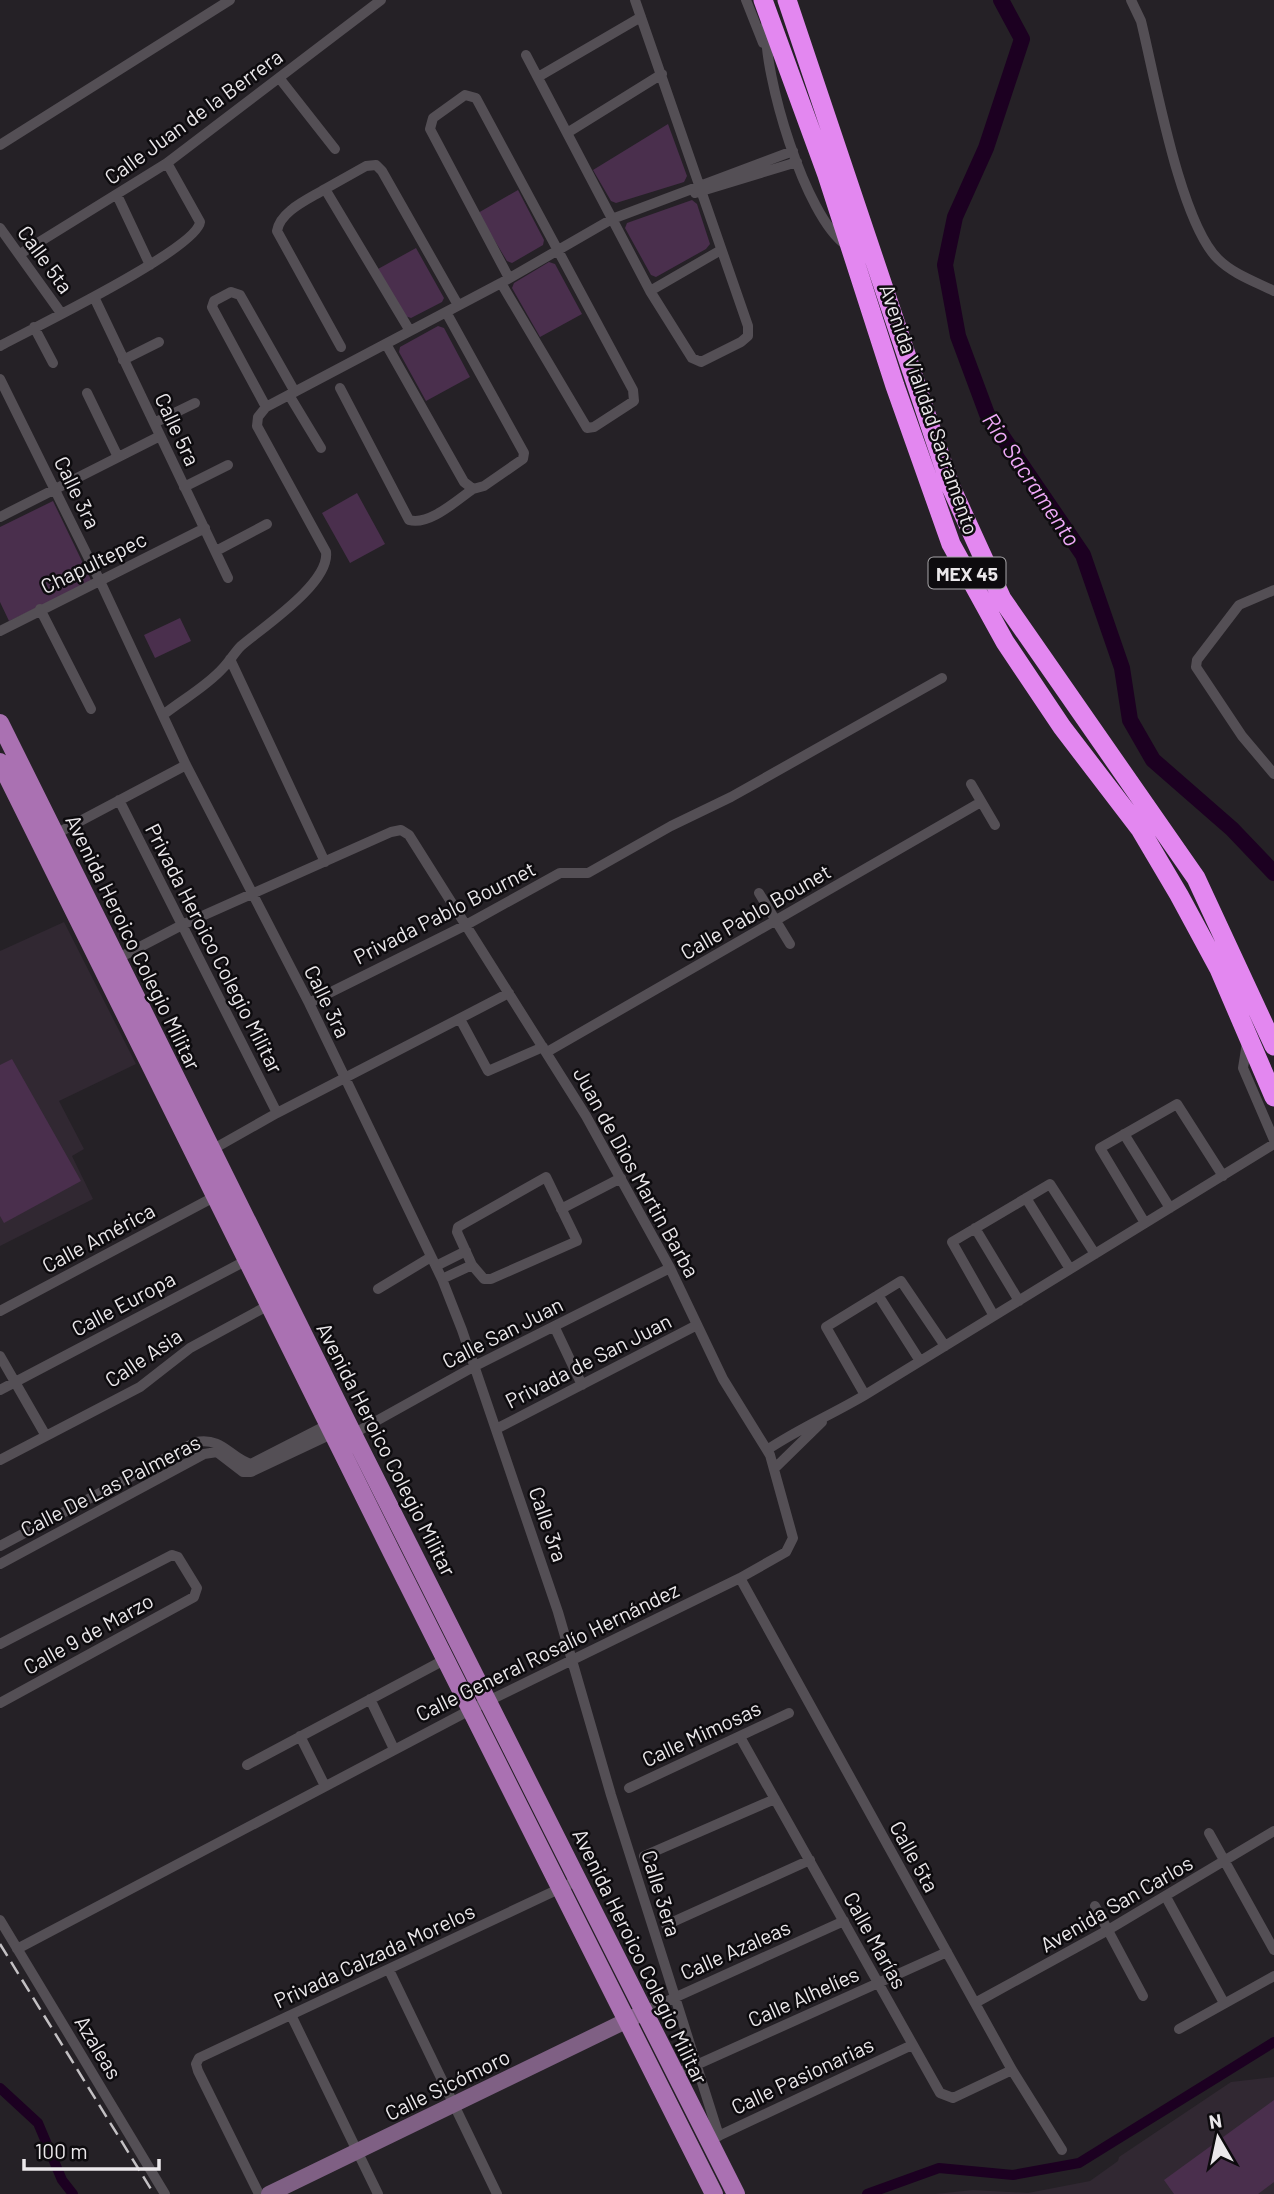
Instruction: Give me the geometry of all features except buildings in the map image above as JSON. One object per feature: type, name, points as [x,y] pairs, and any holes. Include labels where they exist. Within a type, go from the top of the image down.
[{"type":"highway","name":"Avenida Vialidad Sacramento","points":[[787,0],[950,485],[973,538],[1002,599],[1196,878],[1274,1046]]},
{"type":"highway","name":"Avenida Vialidad Sacramento","points":[[765,6],[951,544],[1022,668],[1151,848],[1204,939],[1274,1097]]},
{"type":"main road","name":"Avenida Heroico Colegio Militar","points":[[0,723],[48,837],[109,962],[636,2016],[715,2194]]},
{"type":"main road","name":"Avenida Heroico Colegio Militar","points":[[0,762],[48,837]]},
{"type":"main road","name":"Avenida Heroico Colegio Militar","points":[[204,1153],[214,1197],[256,1256],[269,1305],[342,1427],[446,1659],[480,1705]]},
{"type":"main road","name":"Avenida Heroico Colegio Militar","points":[[636,2016],[714,2138],[736,2194]]},
{"type":"street","points":[[0,145],[230,0]]},
{"type":"street","name":"Calle Juan de la Berrera","points":[[20,254],[167,163],[381,0]]},
{"type":"street","points":[[526,55],[650,291],[694,360],[701,362],[741,342],[750,331],[635,0]]},
{"type":"street","points":[[746,0],[767,52],[797,162],[829,230],[850,248]]},
{"type":"street","points":[[1130,0],[1141,21],[1187,202],[1200,236],[1226,266],[1274,291]]},
{"type":"street","points":[[765,6],[767,52]]},
{"type":"street","points":[[538,77],[641,17]]},
{"type":"street","points":[[567,133],[662,74]]},
{"type":"street","points":[[280,79],[335,149]]},
{"type":"street","points":[[465,95],[476,98],[556,251],[635,395],[634,401],[594,428],[587,428],[582,421],[505,280],[430,129],[433,118],[465,95]]},
{"type":"street","points":[[163,715],[202,687],[316,580],[327,559],[326,552],[257,426],[258,417],[267,407],[505,280],[612,219],[745,174],[793,151]]},
{"type":"street","points":[[745,174],[797,162]]},
{"type":"street","points":[[0,346],[150,265],[197,231],[200,222],[167,163]]},
{"type":"street","points":[[341,347],[277,231],[278,224],[289,212],[366,166],[379,167],[458,305]]},
{"type":"street","points":[[325,189],[410,331]]},
{"type":"street","points":[[117,195],[150,265]]},
{"type":"street","name":"Calle 5ta","points":[[0,228],[61,313]]},
{"type":"street","points":[[650,291],[722,250]]},
{"type":"street","points":[[267,407],[212,307],[214,301],[231,292],[240,295],[321,448]]},
{"type":"street","name":"Calle 5ra","points":[[93,297],[228,578]]},
{"type":"street","points":[[340,388],[409,520],[420,521],[429,517],[520,462],[524,453],[446,312]]},
{"type":"street","points":[[34,327],[52,363]]},
{"type":"street","points":[[123,360],[159,342]]},
{"type":"street","points":[[386,344],[464,482],[473,489]]},
{"type":"street","name":"Calle 3ra","points":[[2,385],[100,581],[186,765],[309,1003],[434,1261],[475,1366],[571,1660]]},
{"type":"street","points":[[87,393],[118,457]]},
{"type":"street","points":[[154,423],[195,403]]},
{"type":"street","points":[[0,517],[160,436]]},
{"type":"street","points":[[184,487],[228,465]]},
{"type":"street","points":[[216,551],[267,524]]},
{"type":"street","name":"Chapultepec","points":[[0,631],[205,528]]},
{"type":"street","points":[[1274,590],[1239,605],[1197,660],[1196,667],[1242,736],[1274,774]]},
{"type":"street","points":[[40,609],[91,709]]},
{"type":"street","points":[[109,962],[182,925],[325,862],[230,659]]},
{"type":"street","name":"Privada Pablo Bournet","points":[[309,1003],[466,925],[560,873],[588,873],[671,826],[732,797],[942,678]]},
{"type":"street","points":[[48,837],[186,765]]},
{"type":"street","points":[[971,784],[995,825]]},
{"type":"street","name":"Privada Heroico Colegio Militar","points":[[119,800],[277,1113]]},
{"type":"street","name":"Calle Pablo Bounet","points":[[460,1019],[484,1068],[492,1070],[545,1050],[776,922],[982,802]]},
{"type":"street","name":"Juan de Dios Martin Barba","points":[[325,862],[401,830],[409,835],[545,1050],[621,1178],[670,1268],[723,1379],[767,1450],[775,1468],[792,1532],[792,1545],[786,1552]]},
{"type":"street","points":[[759,893],[790,944]]},
{"type":"street","points":[[204,1153],[509,993]]},
{"type":"street","points":[[767,1450],[794,1432],[827,1418],[865,1395],[1274,1142],[1243,1068],[1248,1036]]},
{"type":"street","points":[[1145,1223],[1100,1148],[1178,1104],[1223,1176]]},
{"type":"street","points":[[1124,1134],[1170,1208]]},
{"type":"street","points":[[546,1177],[561,1209],[577,1241],[491,1279],[482,1277],[472,1265],[456,1231],[459,1226],[546,1177]]},
{"type":"street","points":[[561,1209],[621,1178]]},
{"type":"street","points":[[994,1316],[952,1242],[1050,1184],[1095,1254]]},
{"type":"street","name":"Calle América","points":[[0,1311],[214,1197]]},
{"type":"street","points":[[1026,1198],[1070,1269]]},
{"type":"street","points":[[975,1228],[1019,1301]]},
{"type":"street","points":[[378,1289],[434,1261],[466,1251]]},
{"type":"street","name":"Calle Europa","points":[[0,1390],[256,1256]]},
{"type":"street","points":[[442,1279],[472,1265]]},
{"type":"street","name":"Calle San Juan","points":[[342,1427],[555,1328],[670,1268]]},
{"type":"street","points":[[865,1395],[826,1327],[878,1295],[901,1281],[945,1346]]},
{"type":"street","points":[[878,1295],[920,1361]]},
{"type":"street","name":"Calle Asia","points":[[0,1460],[140,1387],[190,1348],[269,1305]]},
{"type":"street","name":"Privada de San Juan","points":[[496,1429],[697,1325]]},
{"type":"street","points":[[555,1328],[582,1385]]},
{"type":"street","points":[[0,1356],[46,1436]]},
{"type":"street","points":[[775,1468],[827,1418]]},
{"type":"street","name":"Calle De Las Palmeras","points":[[0,1546],[196,1443],[217,1448],[251,1464],[342,1427]]},
{"type":"street","name":"Calle De Las Palmeras","points":[[0,1564],[217,1448]]},
{"type":"street","points":[[45,1522],[53,1535]]},
{"type":"street","name":"Calle General Rosalío Hernández","points":[[18,1949],[394,1749],[740,1578],[786,1552]]},
{"type":"street","name":"Calle 9 de Marzo","points":[[0,1644],[167,1557],[178,1557],[197,1588],[194,1597],[0,1703]]},
{"type":"street","name":"Calle 5ta","points":[[740,1578],[1012,2070],[1062,2150]]},
{"type":"street","points":[[247,1765],[446,1659]]},
{"type":"street","name":"Calle 3era","points":[[571,1660],[696,2065],[714,2138]]},
{"type":"street","points":[[370,1699],[394,1749]]},
{"type":"street","name":"Calle Mimosas","points":[[629,1787],[789,1713]]},
{"type":"street","points":[[300,1736],[324,1786]]},
{"type":"street","name":"Calle Marías","points":[[740,1737],[936,2088],[947,2098],[953,2098],[1012,2070]]},
{"type":"street","points":[[644,1856],[775,1799]]},
{"type":"street","name":"Avenida San Carlos","points":[[975,2003],[1108,1930],[1274,1831]]},
{"type":"street","points":[[1209,1833],[1274,1950]]},
{"type":"street","points":[[666,1925],[810,1860]]},
{"type":"street","name":"Privada Calzada Morelos","points":[[259,2194],[198,2071],[198,2058],[570,1884]]},
{"type":"street","points":[[1166,1896],[1224,2003]]},
{"type":"street","points":[[1094,1906],[1143,1996]]},
{"type":"street","name":"Azaleas","points":[[0,1920],[165,2194]]},
{"type":"street","name":"Calle Azaleas","points":[[636,2016],[844,1921]]},
{"type":"street","name":"Calle Alhelíes","points":[[674,2075],[947,1952]]},
{"type":"street","points":[[389,1969],[497,2194]]},
{"type":"street","points":[[1179,2029],[1274,1976]]},
{"type":"street","points":[[291,2015],[378,2194]]},
{"type":"street","name":"Calle Sicómoro","points":[[269,2194],[636,2016]]},
{"type":"street","name":"Calle Pasionarias","points":[[714,2138],[912,2045]]},
{"type":"shaded area","points":[[668,124],[687,176],[684,182],[616,203],[611,201],[593,170]]},
{"type":"shaded area","points":[[518,190],[544,240],[543,245],[512,263],[507,261],[478,213]]},
{"type":"shaded area","points":[[692,200],[697,204],[710,244],[706,249],[656,277],[651,275],[625,228],[627,223]]},
{"type":"shaded area","points":[[416,248],[444,298],[442,302],[411,318],[405,316],[378,269]]},
{"type":"shaded area","points":[[549,262],[555,264],[582,314],[540,337],[512,288],[514,283]]},
{"type":"shaded area","points":[[438,326],[444,328],[470,377],[426,401],[399,352],[400,347]]},
{"type":"shaded area","points":[[357,493],[385,544],[350,563],[322,513]]},
{"type":"shaded area","points":[[53,501],[92,582],[9,621],[0,602],[0,527]]},
{"type":"shaded area","points":[[180,618],[191,641],[155,658],[144,635]]},
{"type":"shaded area","points":[[64,922],[136,1064],[59,1101],[84,1149],[72,1156],[93,1199],[0,1246],[0,951]]},
{"type":"shaded area","points":[[12,1059],[81,1181],[4,1223],[0,1216],[0,1065]]},
{"type":"shaded area","points":[[1274,2077],[1274,2194],[935,2194],[973,2190],[1028,2193],[1090,2181],[1118,2161],[1119,2157],[1231,2082]]},
{"type":"shaded area","points":[[1274,2100],[1274,2182],[1258,2194],[1174,2194],[1164,2180]]},
{"type":"waterway","name":"Rio Sacramento","points":[[1001,0],[1022,39],[986,148],[955,217],[945,265],[958,336],[987,414],[1083,555],[1122,668],[1130,720],[1153,760],[1232,829],[1274,873]]},
{"type":"waterway","points":[[867,2194],[939,2168],[1013,2175],[1079,2163],[1274,2042]]},
{"type":"waterway","points":[[0,2088],[38,2123],[62,2180],[73,2194]]},
{"type":"railway","points":[[0,1944],[154,2194]]}]
